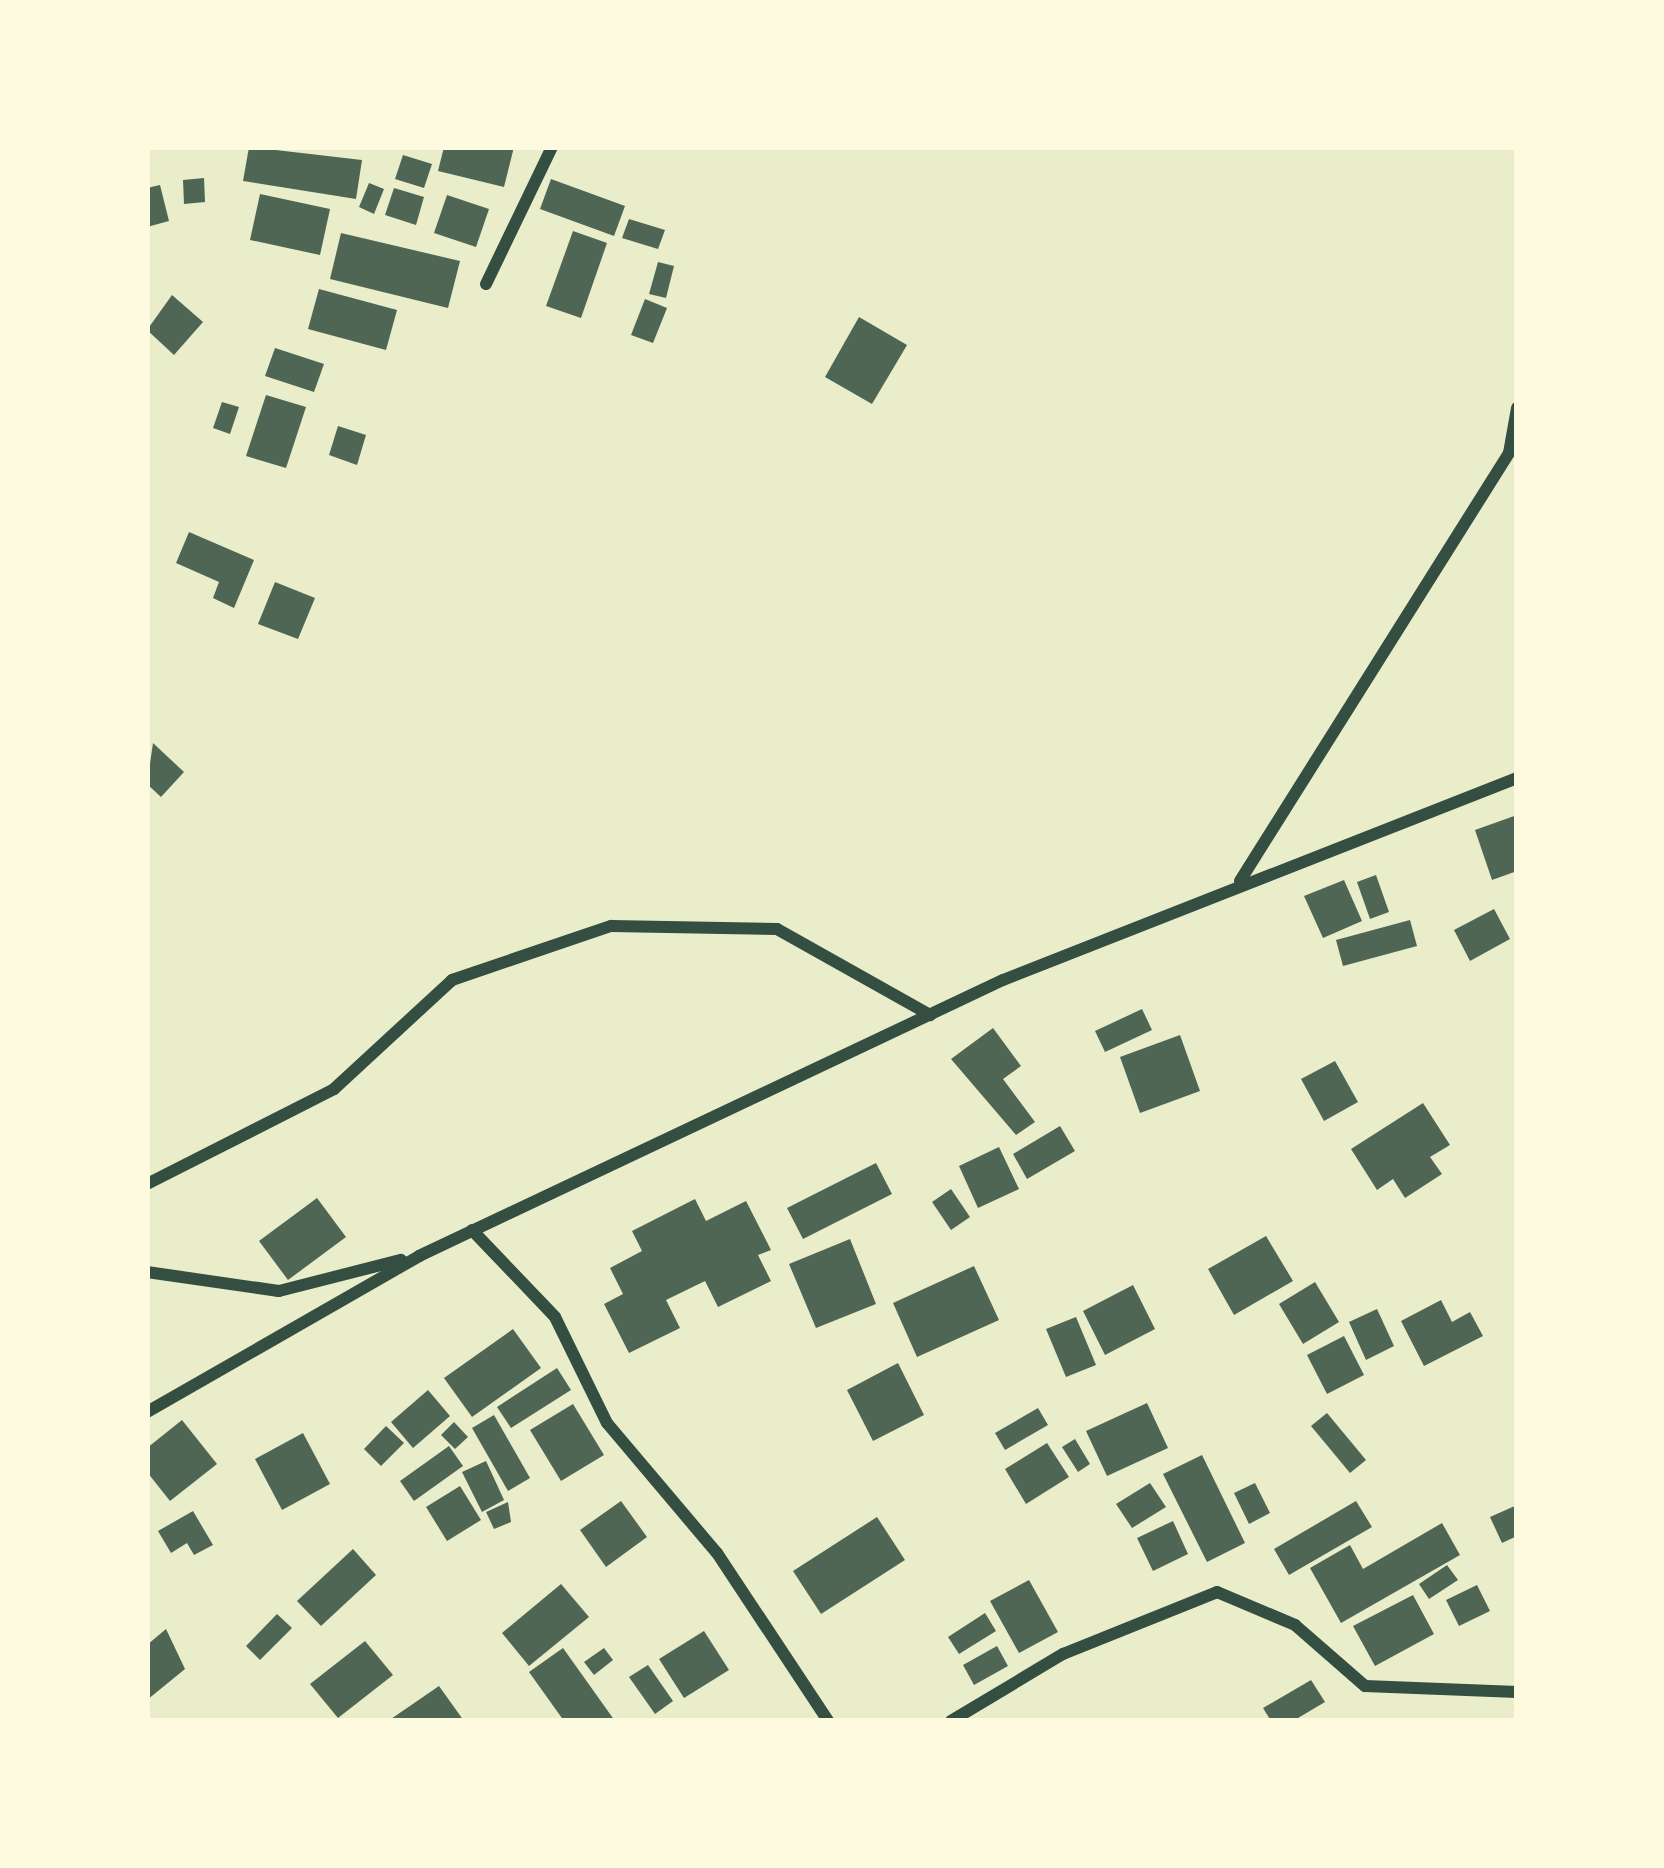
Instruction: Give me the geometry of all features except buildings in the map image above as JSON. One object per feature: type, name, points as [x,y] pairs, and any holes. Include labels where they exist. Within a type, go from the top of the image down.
[{"type":"street","points":[[486,284],[552,147]]},
{"type":"street","points":[[1240,882],[1509,453],[1517,408]]},
{"type":"street","points":[[147,1412],[419,1256],[930,1015],[1240,882],[1517,778]]},
{"type":"street","points":[[147,1184],[334,1089],[452,980],[611,926],[777,928],[930,1015]]},
{"type":"street","points":[[472,1230],[555,1317],[607,1423],[717,1553],[828,1721]]},
{"type":"street","points":[[147,1272],[278,1291],[419,1256]]},
{"type":"street","points":[[951,1721],[1063,1654],[1217,1592],[1294,1625],[1365,1687],[1517,1692]]}]
